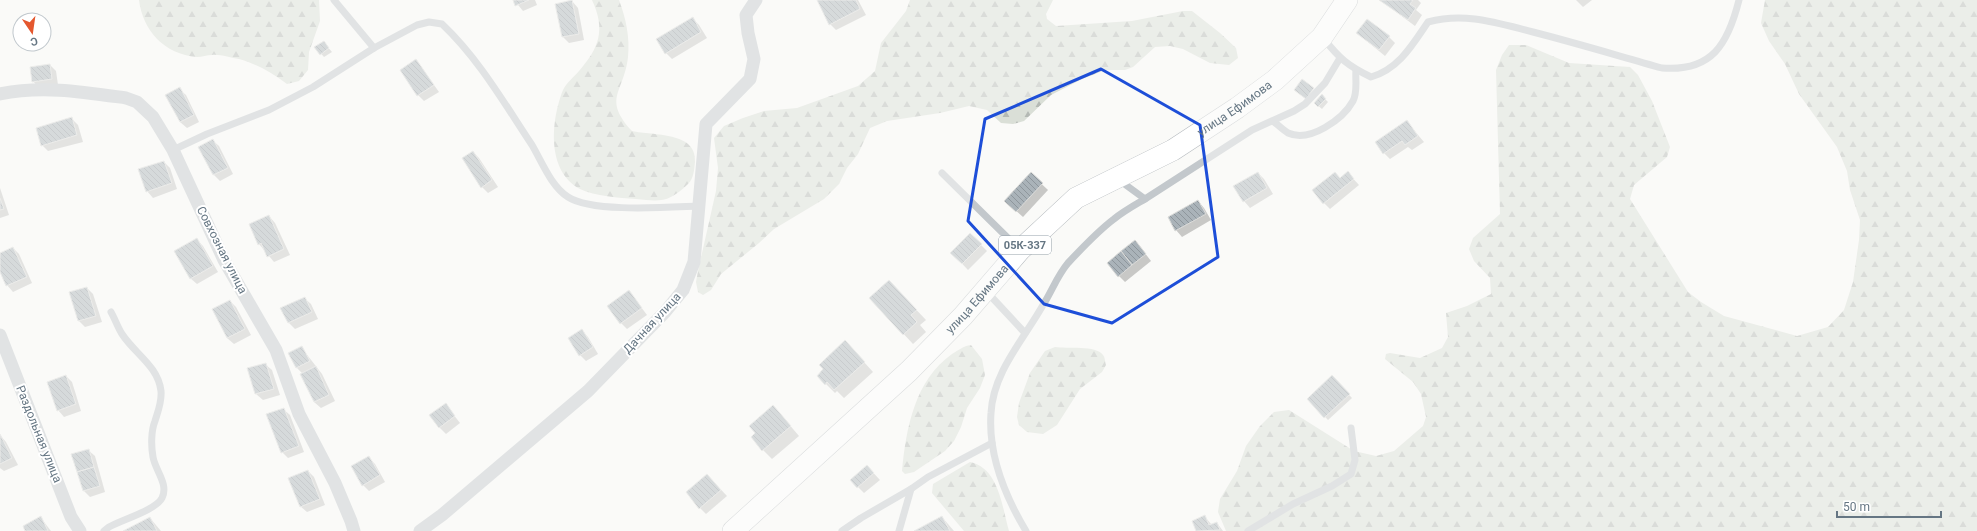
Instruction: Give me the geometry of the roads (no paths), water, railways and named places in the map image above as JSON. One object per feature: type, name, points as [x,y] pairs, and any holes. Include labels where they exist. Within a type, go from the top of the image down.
[{"type":"main road","name":"улица Ефимова","points":[[733,531],[909,371],[963,316],[1020,250],[1076,198],[1173,150],[1237,108],[1275,80],[1322,37],[1348,0]]},
{"type":"street","name":"Дачная улица","points":[[420,531],[442,515],[588,391],[665,312],[683,290],[694,262],[706,124],[750,79],[754,59],[748,33],[746,15],[756,0]]},
{"type":"street","name":"Совхозная улица","points":[[0,94],[19,90],[44,88],[126,98],[136,102],[153,117],[173,150],[224,260],[276,350],[299,414],[334,483],[354,531]]},
{"type":"street","name":"Раздольная улица","points":[[0,335],[71,517],[80,531]]},
{"type":"lane","points":[[334,0],[374,48]]},
{"type":"lane","points":[[1322,37],[1340,58],[1356,70],[1371,77],[1382,74],[1410,50],[1428,22],[1442,18],[1460,17],[1500,23],[1662,68],[1680,69],[1695,65],[1708,58],[1718,50],[1729,32],[1739,0]]},
{"type":"lane","points":[[173,150],[207,134],[269,110],[313,87],[374,48],[418,25],[429,22],[442,24],[477,62],[542,161],[554,184],[568,197],[591,204],[633,208],[700,206]]},
{"type":"lane","points":[[1026,531],[1005,488],[992,443],[991,413],[993,397],[999,377],[1043,305],[1058,276],[1113,219],[1227,145],[1252,130],[1294,111],[1312,98],[1325,82],[1340,58]]},
{"type":"lane","points":[[1273,121],[1288,133],[1308,135],[1335,121],[1346,111],[1354,100],[1356,70]]},
{"type":"lane","points":[[942,173],[1020,250]]},
{"type":"lane","points":[[1116,177],[1145,199]]},
{"type":"lane","points":[[986,290],[1025,333]]},
{"type":"lane","points":[[104,531],[109,526],[155,504],[162,498],[164,490],[162,478],[153,457],[153,433],[161,400],[161,390],[157,376],[144,358],[122,335],[111,312]]},
{"type":"lane","points":[[1248,531],[1293,504],[1332,486],[1351,474],[1355,460],[1351,428]]},
{"type":"lane","points":[[842,531],[861,518],[912,489],[928,477],[992,443]]},
{"type":"lane","points":[[899,531],[912,489]]}]
